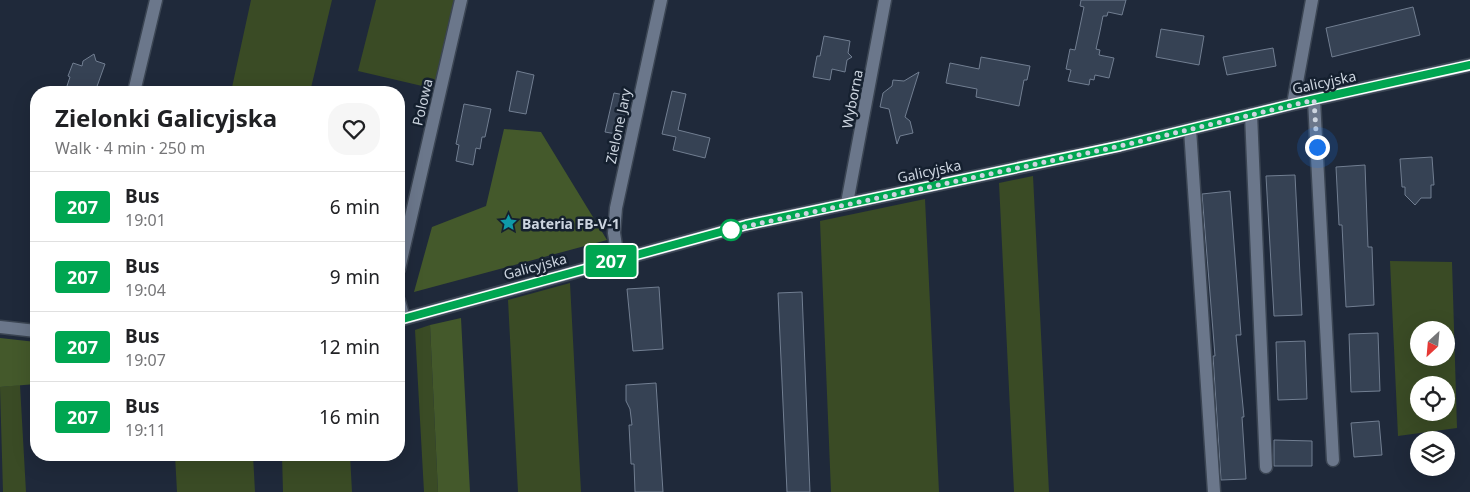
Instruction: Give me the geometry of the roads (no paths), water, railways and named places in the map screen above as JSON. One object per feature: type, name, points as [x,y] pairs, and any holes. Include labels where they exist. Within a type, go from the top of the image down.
[{"type":"street","points":[[135,86],[156,0]]},
{"type":"street","name":"Polowa","points":[[405,244],[461,0]]},
{"type":"street","name":"Zielone Jary","points":[[618,259],[614,233],[616,208],[661,0]]},
{"type":"street","name":"Wyborna","points":[[847,203],[885,0]]},
{"type":"street","points":[[1293,104],[1312,0]]},
{"type":"street","name":"Galicyjska","points":[[405,318],[746,225],[1120,146],[1293,104],[1470,65]]},
{"type":"street","points":[[1314,100],[1333,460]]},
{"type":"street","points":[[1251,114],[1266,467]]},
{"type":"street","points":[[1190,129],[1214,492]]},
{"type":"street","points":[[0,327],[30,330]]},
{"type":"place","name":"Bateria FB-V-1","points":[[508,223]]}]
